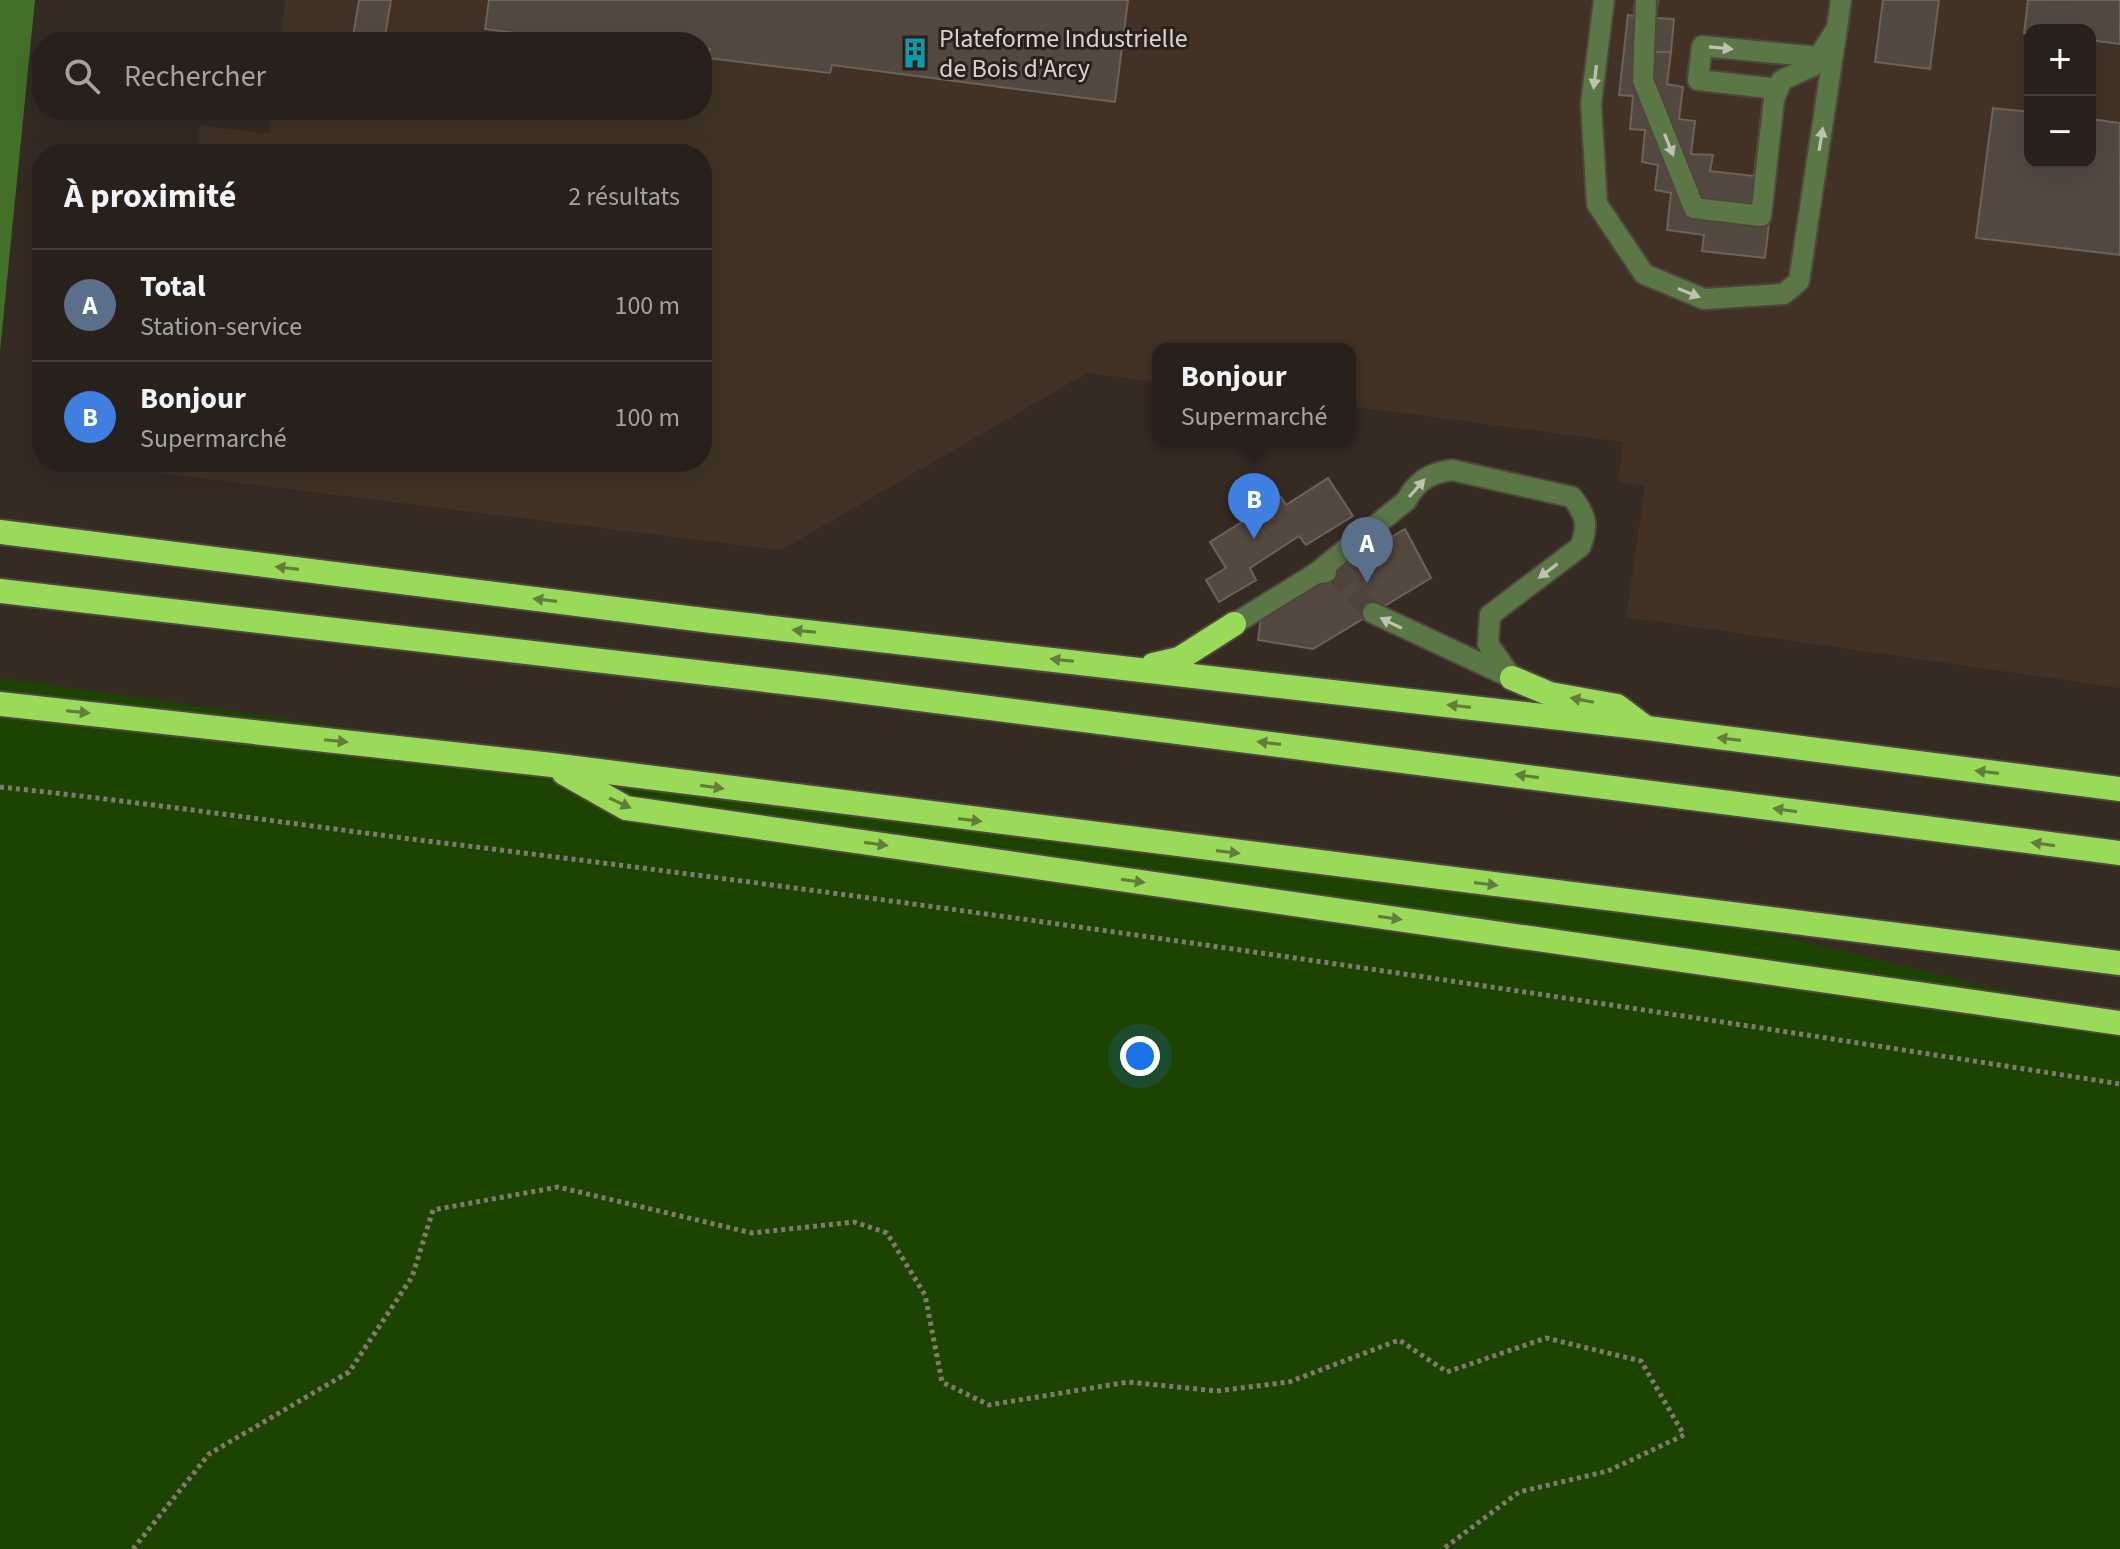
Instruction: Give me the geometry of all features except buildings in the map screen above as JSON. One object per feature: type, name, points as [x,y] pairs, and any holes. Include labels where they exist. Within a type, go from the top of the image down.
[{"type":"highway","points":[[0,532],[712,621],[1647,728],[2120,789]]},
{"type":"highway","points":[[0,591],[857,691],[2120,853]]},
{"type":"highway","points":[[1139,669],[1179,659],[1234,624]]},
{"type":"highway","points":[[1512,678],[1550,694],[1617,706],[1647,728]]},
{"type":"highway","points":[[0,704],[552,765],[2120,963]]},
{"type":"highway","points":[[552,765],[626,808],[2120,1023]]},
{"type":"lane","points":[[1604,0],[1591,104],[1597,204],[1644,274],[1704,299],[1784,294],[1799,281],[1841,0]]},
{"type":"lane","points":[[1646,0],[1643,80],[1694,208],[1761,216],[1774,99],[1778,89],[1782,80],[1813,66],[1837,28]]},
{"type":"lane","points":[[1778,89],[1698,80],[1702,46],[1819,57]]},
{"type":"lane","points":[[1234,624],[1325,573],[1406,501],[1414,487],[1432,472],[1452,470],[1572,497],[1584,513],[1587,530],[1580,547],[1490,615],[1488,644],[1512,678]]},
{"type":"lane","points":[[1373,613],[1512,678]]},
{"type":"path","points":[[0,787],[678,871],[1073,925],[1689,1016],[2120,1084]]},
{"type":"path","points":[[133,1549],[209,1454],[349,1372],[412,1277],[433,1210],[558,1187],[752,1233],[854,1222],[887,1233],[925,1295],[942,1382],[989,1405],[1128,1382],[1217,1391],[1289,1382],[1399,1340],[1447,1372],[1546,1338],[1641,1361],[1684,1435],[1608,1471],[1519,1492],[1443,1549]]},
{"type":"shaded area","points":[[285,0],[2120,0],[2120,688],[1626,617],[1645,486],[1618,482],[1623,442],[1356,407],[1356,343],[1152,343],[1152,381],[1087,373],[781,550],[158,473],[712,472],[712,144],[196,144],[199,125],[269,134],[271,120],[712,120],[712,32],[281,32]]},
{"type":"green space","points":[[0,0],[35,0],[0,351]]},
{"type":"green space","points":[[0,678],[1729,923],[2120,1019],[2120,1549],[0,1549]]},
{"type":"tunnel","points":[[1334,571],[1373,613]]},
{"type":"place","name":"Plateforme Industrielle de Bois d'Arcy","points":[[915,53]]},
{"type":"place","name":"Bonjour","points":[[1254,539]]},
{"type":"place","name":"Total","points":[[1367,583]]}]
